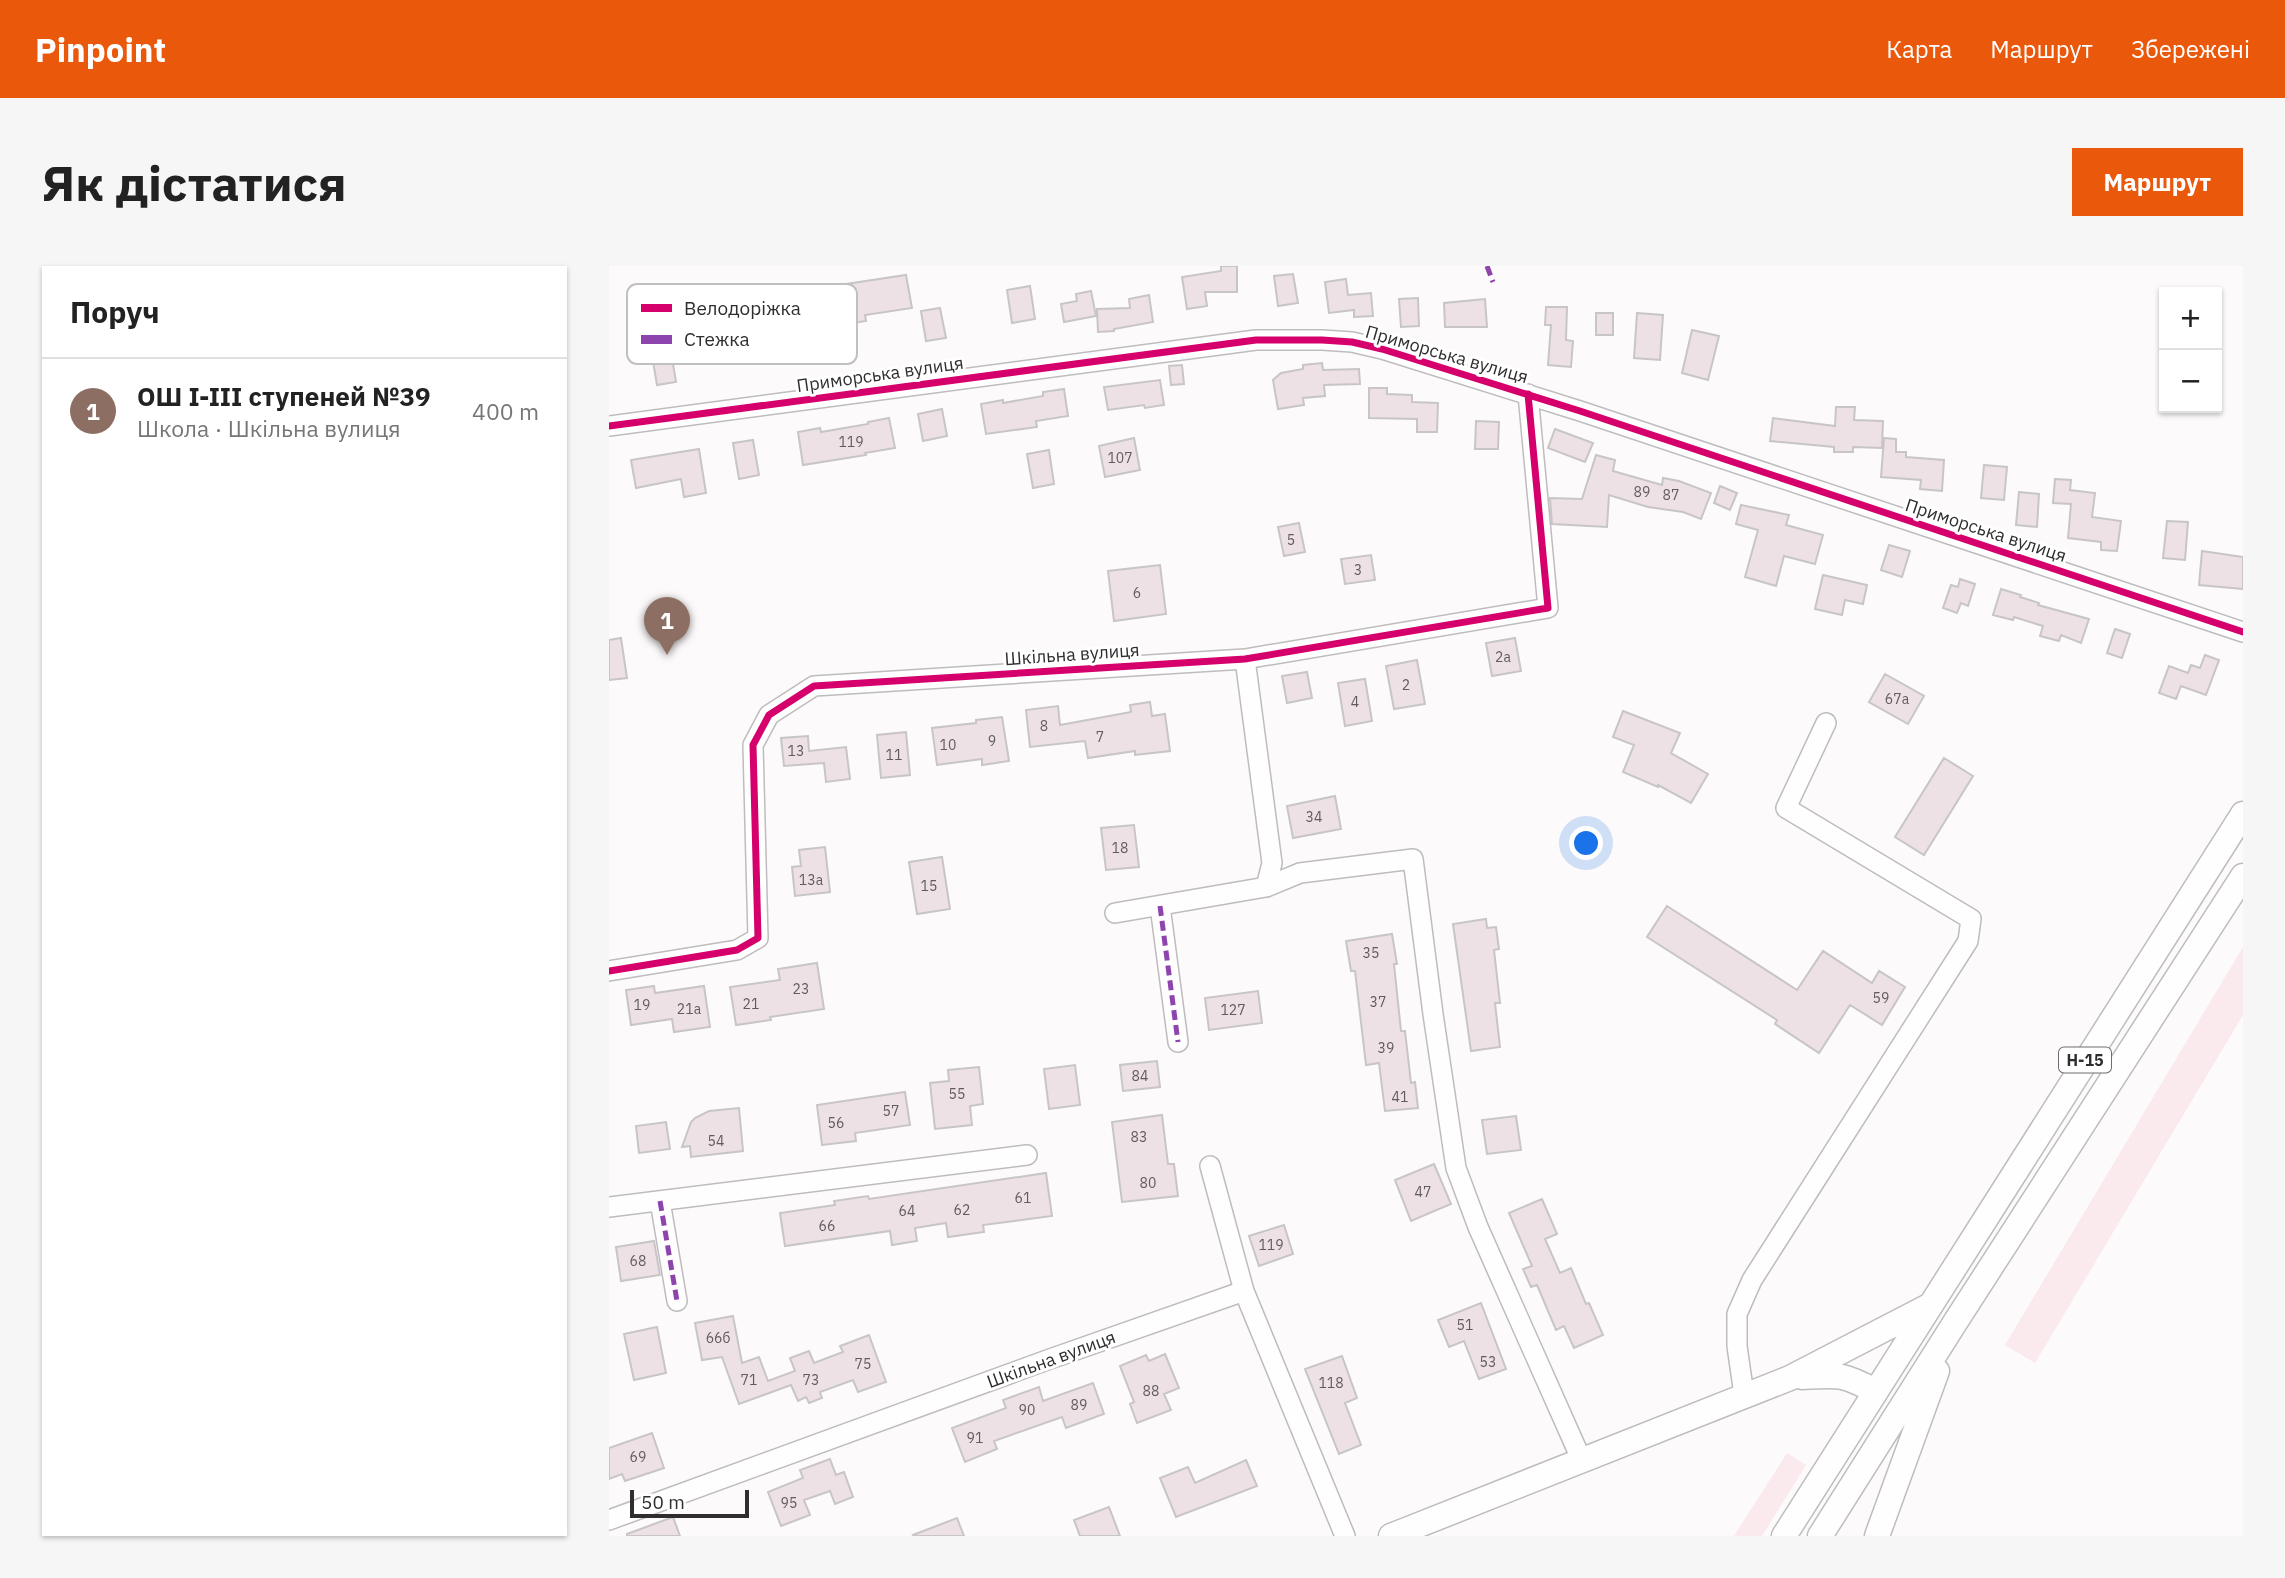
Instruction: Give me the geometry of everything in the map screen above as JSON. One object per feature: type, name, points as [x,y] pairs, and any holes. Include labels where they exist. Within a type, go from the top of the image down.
[{"type":"main road","name":"Н-15","points":[[1784,1536],[2243,814]]},
{"type":"main road","name":"Н-15","points":[[1877,1536],[1955,1321],[2243,876]]},
{"type":"main road","points":[[1391,1536],[1790,1378],[1928,1307]]},
{"type":"main road","points":[[1820,1536],[1955,1321]]},
{"type":"main road","points":[[1790,1378],[1838,1375],[1851,1378],[1875,1391]]},
{"type":"street","name":"Приморська вулиця","points":[[609,426],[1255,340],[1322,340],[1362,344],[1528,394],[2243,632]]},
{"type":"street","name":"Шкільна вулиця","points":[[609,971],[737,950],[758,938],[753,745],[769,715],[814,687],[1245,659],[1548,608],[1528,394]]},
{"type":"street","points":[[1245,659],[1272,863],[1266,887]]},
{"type":"street","points":[[1744,1395],[1737,1346],[1737,1314],[1752,1280],[1968,940],[1971,919],[1786,808],[1826,723]]},
{"type":"street","points":[[1115,913],[1266,887],[1300,873],[1413,859],[1456,1168],[1478,1227],[1582,1461]]},
{"type":"street","points":[[1160,906],[1178,1042]]},
{"type":"street","points":[[609,1207],[1027,1155]]},
{"type":"street","points":[[1210,1166],[1244,1291],[1345,1536]]},
{"type":"street","points":[[660,1201],[677,1301]]},
{"type":"street","name":"Шкільна вулиця","points":[[609,1520],[1049,1359],[1244,1291]]},
{"type":"shaded area","points":[[2243,947],[2243,1015],[2035,1363],[2005,1345]]},
{"type":"shaded area","points":[[1787,1453],[1806,1465],[1762,1536],[1734,1536]]},
{"type":"building","points":[[1221,266],[1237,266],[1237,292],[1205,292],[1207,306],[1187,309],[1182,277],[1221,271]]},
{"type":"building","points":[[1293,274],[1298,303],[1278,306],[1274,276]]},
{"type":"building","points":[[906,275],[912,308],[865,315],[866,321],[857,322],[857,284],[845,284]]},
{"type":"building","points":[[1346,279],[1348,295],[1371,293],[1373,316],[1354,317],[1354,310],[1329,313],[1325,282]]},
{"type":"building","points":[[1030,286],[1035,319],[1012,323],[1007,290]]},
{"type":"building","points":[[1091,291],[1096,316],[1064,322],[1061,304],[1077,301],[1076,294]]},
{"type":"building","points":[[1149,295],[1153,322],[1098,332],[1097,309],[1130,308],[1129,299]]},
{"type":"building","points":[[1418,298],[1419,326],[1401,327],[1399,299]]},
{"type":"building","points":[[1485,299],[1487,327],[1445,327],[1444,303]]},
{"type":"building","points":[[1546,307],[1567,307],[1566,340],[1573,341],[1571,367],[1548,365],[1551,325],[1545,325]]},
{"type":"building","points":[[940,308],[946,338],[926,341],[921,311]]},
{"type":"building","points":[[1596,313],[1613,313],[1613,335],[1596,335]]},
{"type":"building","points":[[1637,313],[1663,315],[1660,360],[1634,358]]},
{"type":"building","points":[[1692,330],[1719,336],[1708,380],[1682,373]]},
{"type":"building","points":[[1322,363],[1323,370],[1359,369],[1360,384],[1324,385],[1325,396],[1303,398],[1304,405],[1278,409],[1273,380],[1281,373],[1303,369],[1303,365]]},
{"type":"building","points":[[654,364],[673,364],[676,382],[657,385]]},
{"type":"building","points":[[1182,365],[1184,384],[1171,385],[1169,366]]},
{"type":"building","points":[[1160,380],[1164,405],[1108,410],[1104,387]]},
{"type":"building","points":[[1369,388],[1387,388],[1387,394],[1412,395],[1412,402],[1438,403],[1437,432],[1417,432],[1417,419],[1369,418]]},
{"type":"building","points":[[1064,389],[1068,416],[1036,421],[1037,427],[986,434],[981,404],[1043,396],[1043,392]]},
{"type":"building","points":[[1836,407],[1855,407],[1854,420],[1883,421],[1882,448],[1853,447],[1853,452],[1834,452],[1834,447],[1770,441],[1773,418],[1835,426]]},
{"type":"building","points":[[942,409],[947,436],[923,441],[918,414]]},
{"type":"building","points":[[889,418],[895,448],[803,465],[798,432],[820,428],[821,432]]},
{"type":"building","points":[[1476,421],[1499,422],[1498,449],[1475,449]]},
{"type":"building","points":[[1555,429],[1593,443],[1585,462],[1548,448]]},
{"type":"building","points":[[1134,438],[1140,470],[1105,477],[1099,446]]},
{"type":"building","points":[[1884,438],[1896,439],[1896,452],[1906,452],[1906,457],[1944,460],[1942,491],[1920,489],[1921,480],[1881,477]]},
{"type":"building","points":[[753,440],[759,475],[739,479],[733,443]]},
{"type":"building","points":[[699,449],[706,493],[684,497],[681,479],[636,488],[631,460]]},
{"type":"building","points":[[1049,450],[1054,484],[1033,488],[1027,454]]},
{"type":"building","points":[[1596,455],[1615,460],[1613,471],[1662,485],[1663,478],[1679,481],[1711,493],[1701,519],[1683,512],[1648,507],[1609,495],[1607,527],[1552,524],[1550,498],[1582,499]]},
{"type":"building","points":[[1984,465],[2007,467],[2004,500],[1981,498]]},
{"type":"building","points":[[2055,479],[2071,480],[2070,490],[2095,493],[2092,517],[2121,521],[2117,551],[2101,550],[2101,542],[2068,538],[2071,504],[2053,503]]},
{"type":"building","points":[[1720,486],[1737,493],[1730,510],[1714,503]]},
{"type":"building","points":[[2019,492],[2039,494],[2037,527],[2016,525]]},
{"type":"building","points":[[1741,505],[1789,515],[1786,525],[1823,535],[1815,564],[1784,556],[1776,586],[1745,577],[1758,530],[1736,524]]},
{"type":"building","points":[[2167,521],[2188,522],[2185,560],[2163,558]]},
{"type":"building","points":[[1299,523],[1305,552],[1284,556],[1278,527]]},
{"type":"building","points":[[1889,545],[1910,551],[1902,577],[1881,570]]},
{"type":"building","points":[[2202,551],[2243,557],[2243,589],[2199,585]]},
{"type":"building","points":[[1371,555],[1375,580],[1345,584],[1341,559]]},
{"type":"building","points":[[1160,565],[1166,614],[1114,621],[1108,571]]},
{"type":"building","points":[[1823,575],[1867,585],[1863,604],[1845,600],[1842,615],[1815,609]]},
{"type":"building","points":[[1960,579],[1975,584],[1968,606],[1961,603],[1957,613],[1943,608],[1951,585],[1958,587]]},
{"type":"building","points":[[2001,589],[2021,595],[2020,597],[2039,603],[2038,605],[2089,619],[2081,643],[2061,635],[2059,641],[2040,636],[2043,626],[2014,617],[2013,620],[1993,615]]},
{"type":"building","points":[[2115,629],[2130,634],[2122,658],[2107,653]]},
{"type":"building","points":[[621,638],[627,678],[609,680],[609,640]]},
{"type":"building","points":[[1515,638],[1521,671],[1492,676],[1486,643]]},
{"type":"building","points":[[2205,655],[2219,660],[2206,695],[2181,686],[2176,699],[2159,693],[2169,666],[2188,673],[2191,665],[2200,668]]},
{"type":"building","points":[[1417,660],[1425,704],[1394,709],[1386,666]]},
{"type":"building","points":[[1307,672],[1312,698],[1287,703],[1282,676]]},
{"type":"building","points":[[1885,674],[1924,696],[1908,724],[1869,702]]},
{"type":"building","points":[[1365,679],[1372,721],[1345,726],[1338,683]]},
{"type":"building","points":[[1150,702],[1152,716],[1165,714],[1170,751],[1135,755],[1135,751],[1088,758],[1085,741],[1030,747],[1026,710],[1058,706],[1060,725],[1131,712],[1130,705]]},
{"type":"building","points":[[1623,711],[1680,733],[1671,753],[1708,774],[1691,803],[1658,785],[1623,772],[1634,745],[1613,737]]},
{"type":"building","points":[[1002,717],[1009,761],[982,765],[982,759],[937,765],[932,728]]},
{"type":"building","points":[[906,732],[910,775],[881,778],[877,735]]},
{"type":"building","points":[[808,736],[809,751],[846,747],[850,779],[826,782],[824,763],[784,766],[781,738]]},
{"type":"building","points":[[1944,758],[1973,776],[1924,855],[1895,837]]},
{"type":"building","points":[[1335,796],[1341,829],[1293,838],[1287,806]]},
{"type":"building","points":[[1134,825],[1139,867],[1106,870],[1101,828]]},
{"type":"building","points":[[825,847],[830,892],[795,896],[792,867],[801,866],[799,850]]},
{"type":"building","points":[[942,857],[950,909],[917,914],[909,862]]},
{"type":"building","points":[[1667,906],[1797,990],[1823,951],[1872,983],[1879,971],[1905,987],[1882,1025],[1850,1005],[1819,1053],[1775,1024],[1777,1020],[1647,937]]},
{"type":"building","points":[[1486,919],[1487,928],[1496,927],[1499,949],[1494,950],[1500,1003],[1495,1003],[1500,1047],[1471,1051],[1453,924]]},
{"type":"building","points":[[1392,934],[1397,964],[1394,964],[1401,1031],[1405,1031],[1411,1083],[1415,1082],[1418,1108],[1385,1111],[1379,1063],[1366,1065],[1355,971],[1351,971],[1346,941]]},
{"type":"building","points":[[817,963],[824,1009],[736,1025],[730,987],[780,980],[778,969]]},
{"type":"building","points":[[654,986],[655,993],[704,986],[710,1027],[674,1032],[672,1019],[631,1025],[626,990]]},
{"type":"building","points":[[1258,991],[1262,1023],[1209,1030],[1205,998]]},
{"type":"building","points":[[1157,1061],[1160,1087],[1123,1091],[1120,1065]]},
{"type":"building","points":[[1075,1065],[1080,1105],[1049,1109],[1044,1069]]},
{"type":"building","points":[[979,1067],[983,1104],[970,1106],[972,1125],[935,1129],[930,1083],[949,1081],[948,1070]]},
{"type":"building","points":[[905,1092],[910,1125],[855,1133],[856,1141],[822,1145],[817,1105]]},
{"type":"building","points":[[739,1108],[743,1151],[691,1157],[690,1146],[682,1147],[695,1118],[709,1111]]},
{"type":"building","points":[[1162,1115],[1168,1164],[1174,1164],[1178,1196],[1122,1202],[1112,1122]]},
{"type":"building","points":[[1516,1116],[1521,1150],[1487,1154],[1482,1120]]},
{"type":"building","points":[[666,1122],[670,1149],[639,1153],[636,1126]]},
{"type":"building","points":[[1434,1164],[1451,1204],[1411,1221],[1395,1180]]},
{"type":"building","points":[[1046,1173],[1052,1216],[983,1225],[984,1232],[948,1237],[946,1223],[915,1228],[917,1241],[892,1245],[890,1231],[785,1246],[780,1213],[835,1205],[834,1201],[868,1196],[869,1199]]},
{"type":"building","points":[[1542,1199],[1557,1234],[1545,1239],[1560,1273],[1571,1268],[1603,1335],[1574,1348],[1564,1326],[1556,1330],[1537,1285],[1531,1287],[1523,1269],[1532,1266],[1509,1213]]},
{"type":"building","points":[[1284,1225],[1293,1254],[1259,1266],[1249,1236]]},
{"type":"building","points":[[654,1241],[660,1275],[621,1281],[616,1247]]},
{"type":"building","points":[[1481,1303],[1506,1369],[1479,1379],[1464,1341],[1449,1347],[1438,1320]]},
{"type":"building","points":[[733,1316],[742,1363],[759,1357],[768,1381],[795,1371],[790,1358],[809,1351],[814,1363],[843,1352],[840,1346],[869,1335],[886,1382],[858,1392],[853,1380],[820,1392],[822,1398],[809,1403],[806,1397],[798,1401],[791,1385],[739,1404],[722,1357],[702,1360],[695,1323]]},
{"type":"building","points":[[657,1327],[666,1373],[634,1380],[624,1334]]},
{"type":"building","points":[[1165,1354],[1179,1388],[1164,1394],[1171,1410],[1137,1423],[1130,1404],[1134,1402],[1120,1366],[1146,1355],[1149,1361]]},
{"type":"building","points":[[1342,1356],[1357,1398],[1345,1403],[1361,1445],[1339,1454],[1305,1369]]},
{"type":"building","points":[[1093,1383],[1104,1414],[1066,1428],[1062,1417],[994,1441],[997,1449],[965,1462],[952,1428],[1006,1408],[1003,1400],[1039,1387],[1043,1401]]},
{"type":"building","points":[[652,1433],[664,1468],[625,1481],[622,1474],[609,1479],[609,1448]]},
{"type":"building","points":[[830,1459],[836,1475],[844,1472],[853,1497],[835,1504],[830,1491],[804,1500],[810,1515],[781,1526],[768,1492],[803,1478],[800,1470]]},
{"type":"building","points":[[1246,1460],[1257,1486],[1176,1517],[1160,1478],[1188,1467],[1195,1483]]},
{"type":"building","points":[[1109,1507],[1120,1536],[1080,1536],[1074,1520]]},
{"type":"building","points":[[673,1517],[680,1536],[627,1536],[627,1534]]},
{"type":"building","points":[[957,1518],[964,1536],[913,1535]]},
{"type":"marked path","points":[[1487,266],[1493,282]]},
{"type":"marked path","points":[[1160,906],[1178,1042]]},
{"type":"marked path","points":[[660,1201],[677,1301]]},
{"type":"cycle path","points":[[609,426],[1256,340],[1352,342],[1580,411],[2243,632]]},
{"type":"cycle path","points":[[609,971],[737,950],[758,938],[753,745],[769,715],[814,686],[1245,659],[1548,608],[1528,394]]},
{"type":"place","name":"ОШ I-III ступеней №39","points":[[667,655]]}]
